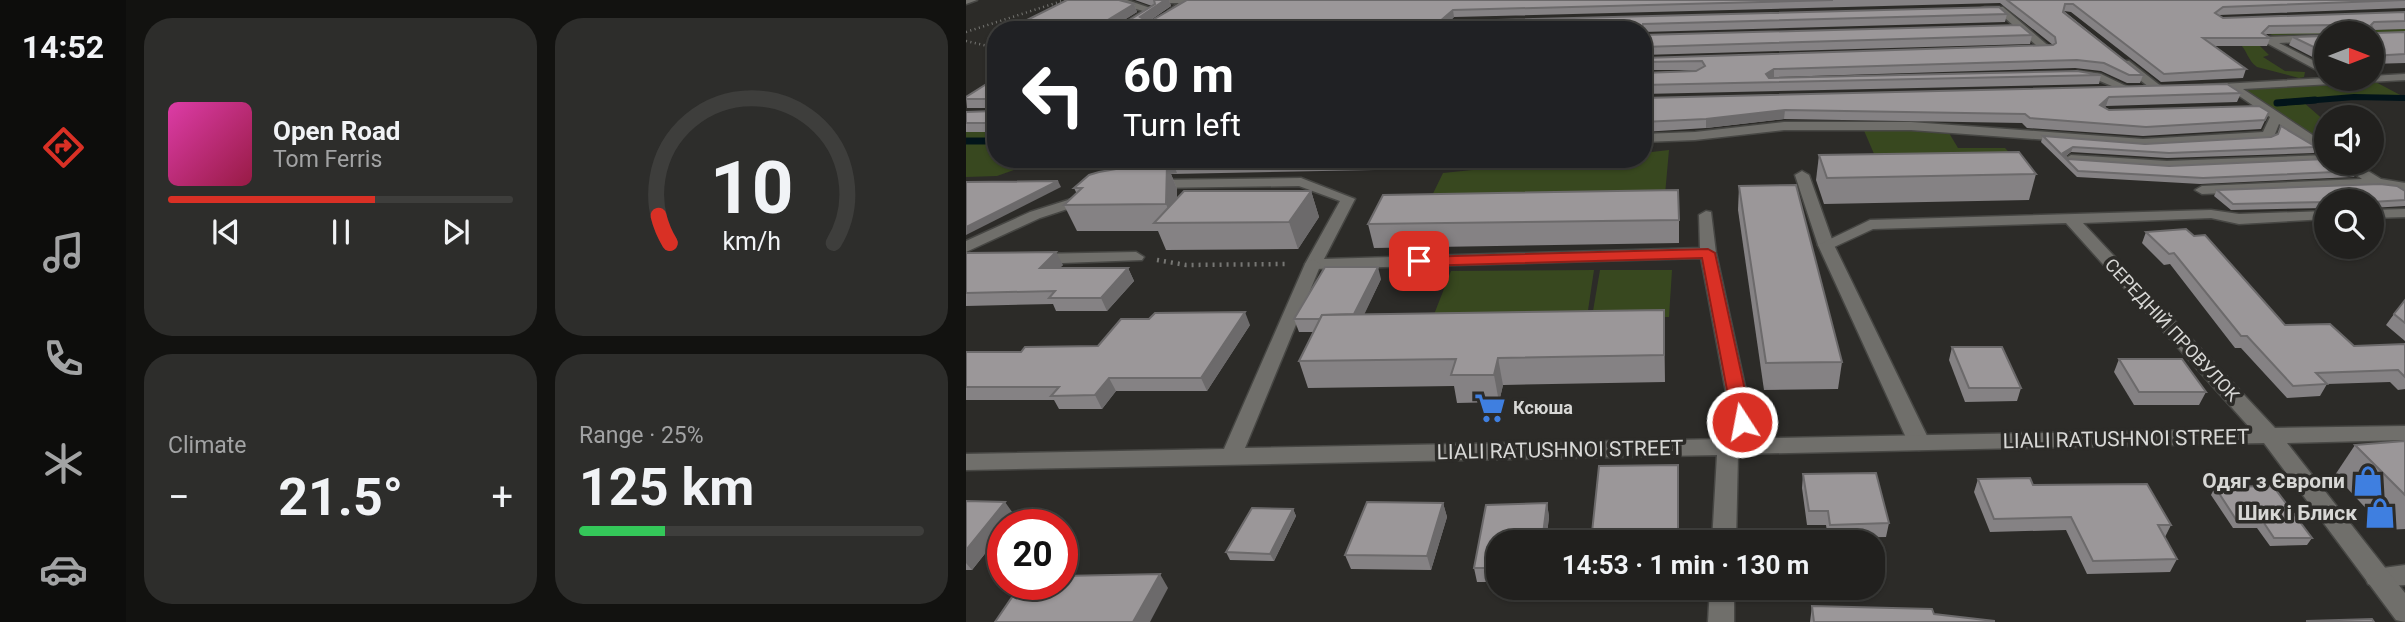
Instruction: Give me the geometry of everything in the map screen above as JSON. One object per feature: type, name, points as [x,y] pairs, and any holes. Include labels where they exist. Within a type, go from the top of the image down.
[{"type":"street","points":[[966,1],[972,0]]},
{"type":"street","points":[[1088,0],[1145,0]]},
{"type":"street","points":[[1153,0],[1189,1],[1161,19]]},
{"type":"street","points":[[1120,1],[1151,10],[1133,21]]},
{"type":"street","points":[[1973,10],[2000,9],[2047,49],[2033,50]]},
{"type":"street","points":[[2007,28],[2021,27]]},
{"type":"street","points":[[2314,38],[2266,40],[2314,66]]},
{"type":"street","points":[[2097,89],[2164,88],[2117,56]]},
{"type":"street","points":[[2061,74],[2098,76],[2124,88]]},
{"type":"street","points":[[2384,78],[2405,77]]},
{"type":"street","points":[[2195,88],[2314,80]]},
{"type":"street","points":[[2233,87],[2314,142]]},
{"type":"street","points":[[2236,109],[2263,108]]},
{"type":"street","points":[[1652,138],[1784,127],[1911,126],[2143,143],[2268,136],[2276,117]]},
{"type":"street","points":[[2071,159],[2167,165],[2314,159]]},
{"type":"street","points":[[1802,175],[1826,245],[1919,442]]},
{"type":"street","points":[[2365,175],[2377,183]]},
{"type":"street","points":[[1143,185],[1301,182],[1348,199],[1313,264],[1231,457]]},
{"type":"street","points":[[2202,190],[2377,183],[2405,187]]},
{"type":"street","points":[[966,247],[1035,215],[1107,191]]},
{"type":"street","points":[[2384,214],[2405,213]]},
{"type":"street","points":[[1826,245],[1870,225],[2211,214],[2239,219],[2314,216]]},
{"type":"street","points":[[1706,215],[1708,253],[1738,446],[1726,530]]},
{"type":"street","name":"СЕРЕДНІЙ ПРОВУЛОК","points":[[2069,218],[2271,437],[2404,611]]},
{"type":"street","points":[[1313,264],[1708,253]]},
{"type":"street","points":[[1018,259],[1136,257]]},
{"type":"street","name":"LIALI RATUSHNOI STREET","points":[[966,462],[2405,433]]},
{"type":"street","points":[[2377,577],[2405,575]]},
{"type":"street","points":[[1721,622],[1722,600]]},
{"type":"path","points":[[1000,21],[1065,0]]},
{"type":"path","points":[[966,32],[987,25]]},
{"type":"path","points":[[966,41],[987,46]]},
{"type":"path","points":[[1136,257],[1186,265],[1313,264]]},
{"type":"green space","points":[[2405,29],[2405,32],[2384,32],[2384,30]]},
{"type":"green space","points":[[2314,32],[2314,35],[2256,42],[2269,55],[2263,57],[2285,71],[2305,72],[2304,77],[2257,67],[2252,62],[2239,43],[2276,37],[2268,33]]},
{"type":"green space","points":[[2314,81],[2314,91],[2384,91],[2384,86],[2404,97],[2302,101],[2314,112],[2314,142],[2233,87]]},
{"type":"green space","points":[[1862,126],[1946,128],[1958,148],[2005,148],[2017,161],[1878,163]]},
{"type":"green space","points":[[966,131],[987,131],[987,168],[1020,168],[997,176],[966,177]]},
{"type":"green space","points":[[1669,150],[1664,206],[1425,210],[1443,173],[1492,168],[1652,168],[1652,152]]},
{"type":"green space","points":[[1594,270],[1587,317],[1433,317],[1451,271]]},
{"type":"green space","points":[[1600,270],[1672,270],[1669,317],[1592,317]]},
{"type":"building","points":[[1067,0],[1119,0],[1134,4],[1108,21],[1025,21]]},
{"type":"building","points":[[1154,0],[1165,0],[1140,17],[1147,21],[1128,21],[1155,4]]},
{"type":"building","points":[[1187,0],[1833,0],[1453,10],[1440,21],[1151,21]]},
{"type":"building","points":[[2007,0],[2405,0],[2223,7],[2215,13],[2223,18],[2405,12],[2405,21],[2314,21],[2314,25],[2269,26],[2262,33],[2270,38],[2203,38],[2246,69],[2164,74],[2073,4],[2065,4],[2063,12],[2143,75],[2129,75],[2104,63],[2077,60],[1774,69],[1766,74],[1769,78],[2077,71],[2101,75],[1652,85],[1652,73],[1696,71],[1705,66],[1702,61],[1652,62],[1652,58],[2056,43],[2055,37]]},
{"type":"building","points":[[1999,7],[2007,14],[1652,24],[1652,21],[1457,21]]},
{"type":"building","points":[[2020,25],[2032,35],[1652,47],[1652,35]]},
{"type":"building","points":[[2405,32],[2405,54],[2384,55],[2384,33]]},
{"type":"building","points":[[2314,36],[2314,47],[2293,37]]},
{"type":"building","points":[[987,84],[987,99],[966,97]]},
{"type":"building","points":[[2227,84],[2241,93],[2109,97],[2100,105],[2109,110],[2259,106],[2269,112],[2265,120],[2146,127],[2030,118],[2025,114],[1785,110],[1706,119],[1652,122],[1652,98]]},
{"type":"building","points":[[987,111],[987,123],[966,123],[966,112]]},
{"type":"building","points":[[2281,126],[2314,147],[2169,153],[2073,147],[2063,153],[2068,159],[2169,166],[2314,160],[2314,173],[2203,178],[2078,171],[2043,136],[2145,144],[2271,137],[2278,134]]},
{"type":"building","points":[[2019,152],[2036,174],[1827,178],[1819,155]]},
{"type":"building","points":[[1122,168],[1167,168],[1166,204],[1064,205],[1082,188],[1074,188],[1089,175]]},
{"type":"building","points":[[1058,181],[966,227],[966,182]]},
{"type":"building","points":[[2380,184],[2397,186],[2405,191],[2405,200],[2384,201],[2384,189],[2314,189],[2314,202],[2233,204],[2217,190]]},
{"type":"building","points":[[1796,185],[1842,362],[1766,363],[1739,186]]},
{"type":"building","points":[[1678,190],[1679,220],[1368,224],[1383,195]]},
{"type":"building","points":[[1184,191],[1311,191],[1289,222],[1154,223]]},
{"type":"building","points":[[2186,229],[2194,236],[2205,235],[2285,325],[2330,324],[2354,346],[2405,344],[2405,377],[2398,370],[2316,373],[2327,384],[2293,386],[2247,336],[2241,336],[2174,253],[2169,254],[2146,232]]},
{"type":"building","points":[[1056,252],[1040,268],[1128,268],[1101,298],[1049,298],[1055,291],[966,293],[966,253]]},
{"type":"building","points":[[1325,267],[1378,267],[1354,314],[1322,315],[1320,319],[1294,319]]},
{"type":"building","points":[[2405,300],[2405,323],[2394,314]]},
{"type":"building","points":[[1664,310],[1664,355],[1498,358],[1494,375],[1451,375],[1456,359],[1299,361],[1322,315]]},
{"type":"building","points":[[1245,312],[1201,378],[1109,378],[1095,395],[1051,396],[1059,387],[966,387],[966,352],[1021,352],[1025,347],[1098,346],[1121,319],[1149,319],[1155,313]]},
{"type":"building","points":[[1952,347],[2002,347],[2021,388],[1969,388]]},
{"type":"building","points":[[2119,359],[2182,359],[2206,392],[2139,392]]},
{"type":"building","points":[[2405,441],[2405,495],[2355,445]]},
{"type":"building","points":[[1678,465],[1678,530],[1592,530],[1599,466]]},
{"type":"building","points":[[1876,473],[1889,523],[1830,525],[1828,511],[1809,511],[1803,474]]},
{"type":"building","points":[[2030,478],[2033,485],[2147,484],[2171,525],[2158,525],[2177,559],[2093,561],[2071,517],[1994,519],[1978,479]]},
{"type":"building","points":[[2273,486],[2312,538],[2274,538],[2262,520],[2237,521],[2215,487]]},
{"type":"building","points":[[966,501],[1005,502],[999,509],[987,509],[987,524],[966,550]]},
{"type":"building","points":[[1367,502],[1443,503],[1427,556],[1345,555]]},
{"type":"building","points":[[1547,503],[1544,530],[1486,530],[1486,568],[1474,568],[1486,505]]},
{"type":"building","points":[[1252,508],[1293,509],[1270,554],[1226,552]]},
{"type":"building","points":[[1160,574],[1133,622],[995,622],[1010,600],[1078,600],[1078,576]]},
{"type":"building","points":[[1812,606],[1932,609],[1934,614],[1994,622],[1814,622]]},
{"type":"building","points":[[2372,619],[2374,622],[2306,621]]},
{"type":"waterway","points":[[2292,102],[2354,97],[2405,98]]},
{"type":"waterway","points":[[2277,103],[2315,100]]},
{"type":"waterway","points":[[966,141],[987,141]]},
{"type":"place","name":"Ксюша","points":[[1490,408]]},
{"type":"place","name":"Одяг з Європи","points":[[2368,481]]},
{"type":"place","name":"Шик і Блиск","points":[[2380,513]]},
{"type":"route","points":[[1419,261],[1708,253],[1742,422]]}]
